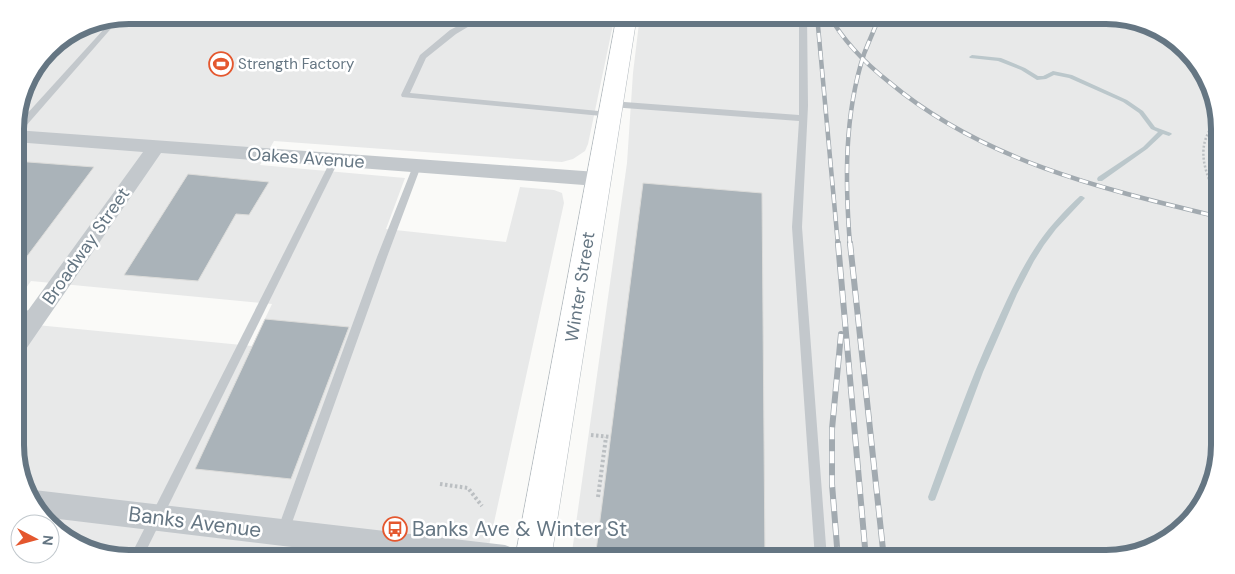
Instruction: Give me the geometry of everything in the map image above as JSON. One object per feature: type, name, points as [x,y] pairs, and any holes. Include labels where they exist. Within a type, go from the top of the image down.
[{"type":"street","name":"Winter Street","points":[[535,550],[625,24]]},
{"type":"street","name":"Oakes Avenue","points":[[24,135],[156,147],[598,179]]},
{"type":"street","name":"Broadway Street","points":[[24,334],[156,147]]},
{"type":"street","name":"Banks Avenue","points":[[42,504],[431,550]]},
{"type":"lane","points":[[468,24],[453,32],[423,57],[405,95],[610,109],[802,118]]},
{"type":"lane","points":[[803,24],[802,118],[797,228],[820,550]]},
{"type":"lane","points":[[24,124],[111,26]]},
{"type":"lane","points":[[140,550],[335,160]]},
{"type":"lane","points":[[282,532],[346,359],[380,258],[417,166]]},
{"type":"lane","points":[[24,314],[37,315]]},
{"type":"path","points":[[1211,127],[1205,133],[1203,150],[1211,183]]},
{"type":"path","points":[[591,435],[608,437],[598,497]]},
{"type":"path","points":[[440,484],[468,488],[482,506]]},
{"type":"shaded area","points":[[122,24],[613,24],[588,144],[585,151],[573,159],[562,162],[274,141],[260,165],[405,178],[386,229],[506,242],[520,187],[554,190],[562,193],[564,203],[488,550],[115,549],[102,547],[76,536],[60,524],[60,514],[50,514],[46,509],[32,485],[25,459],[24,324],[252,346],[272,304],[31,281],[24,291],[24,122],[27,102],[41,71],[71,41],[102,27]]},
{"type":"shaded area","points":[[639,24],[1106,24],[1133,27],[1159,38],[1170,46],[1197,76],[1208,102],[1211,129],[1211,445],[1208,472],[1197,498],[1189,509],[1159,536],[1133,547],[1113,550],[572,550],[627,163],[633,73]]},
{"type":"building","points":[[24,162],[94,167],[24,260]]},
{"type":"building","points":[[188,174],[269,182],[249,215],[236,214],[198,281],[124,275]]},
{"type":"building","points":[[643,183],[762,193],[765,550],[596,550]]},
{"type":"building","points":[[265,319],[349,327],[291,479],[195,469]]},
{"type":"waterway","points":[[972,57],[999,59],[1023,69],[1037,78],[1044,78],[1053,73],[1070,76],[1125,101],[1141,112],[1153,128],[1162,131]]},
{"type":"waterway","points":[[1100,179],[1145,148],[1162,131]]},
{"type":"waterway","points":[[1162,131],[1169,134]]},
{"type":"waterway","points":[[932,497],[979,372],[1022,276],[1042,243],[1067,212],[1082,198]]},
{"type":"railway","points":[[818,24],[838,245]]},
{"type":"railway","points":[[834,24],[862,59]]},
{"type":"railway","points":[[862,59],[876,24]]},
{"type":"railway","points":[[850,245],[847,197],[849,125],[857,77],[862,59]]},
{"type":"railway","points":[[862,59],[925,109],[964,132],[1004,152],[1088,183],[1211,215]]},
{"type":"railway","points":[[838,243],[865,550]]},
{"type":"railway","points":[[850,243],[883,550]]},
{"type":"railway","points":[[837,550],[832,484],[832,429],[841,334]]},
{"type":"place","name":"Strength Factory","points":[[221,64]]},
{"type":"place","name":"Banks Ave & Winter St","points":[[395,529]]}]
